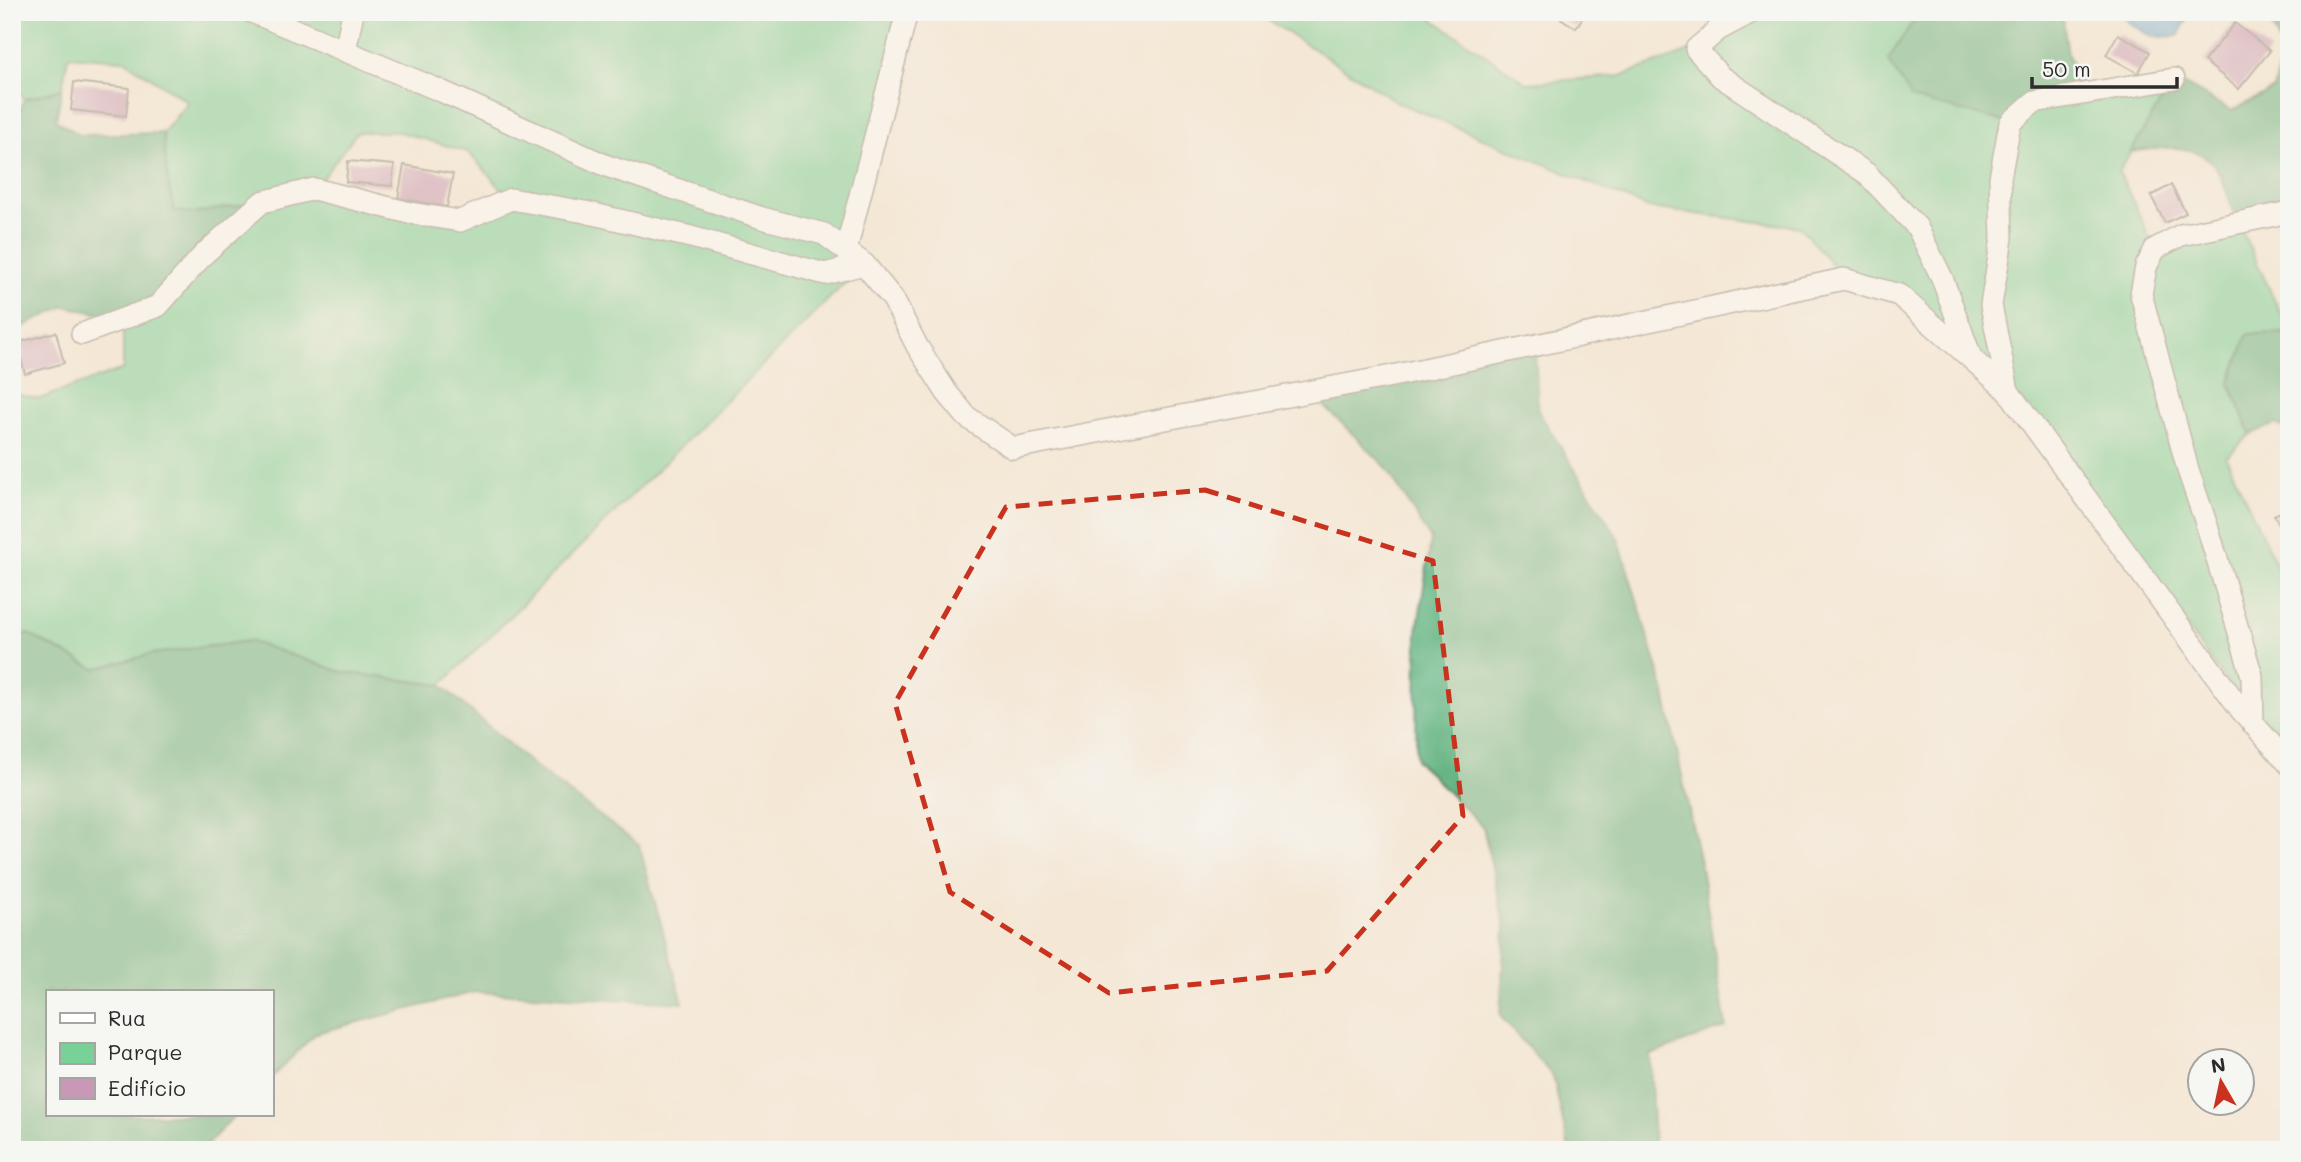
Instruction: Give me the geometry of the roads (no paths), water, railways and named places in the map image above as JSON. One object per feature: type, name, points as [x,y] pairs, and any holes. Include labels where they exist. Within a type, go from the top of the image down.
[{"type":"street","points":[[252,12],[441,91],[607,166],[762,218],[824,234],[864,264],[893,299],[917,346],[947,393],[967,417],[1013,447],[1392,376],[1844,278],[1899,295],[2008,391],[2241,710],[2289,764]]},
{"type":"street","points":[[345,51],[353,12]]},
{"type":"street","points":[[846,250],[907,12]]},
{"type":"street","points":[[1752,12],[1718,30],[1696,49],[1721,77],[1866,173],[1917,227],[1942,278],[1973,360]]},
{"type":"street","points":[[2008,391],[1991,305],[2002,238],[2000,178],[2010,123],[2034,102],[2174,79]]},
{"type":"street","points":[[82,334],[158,306],[204,254],[262,202],[314,189],[410,213],[460,222],[511,199],[585,212],[691,237],[825,275],[864,264]]},
{"type":"street","points":[[2253,724],[2252,676],[2188,470],[2141,294],[2146,267],[2155,249],[2181,235],[2289,212]]},
{"type":"water","points":[[2121,12],[2191,12],[2178,36],[2152,37],[2128,22]]}]
